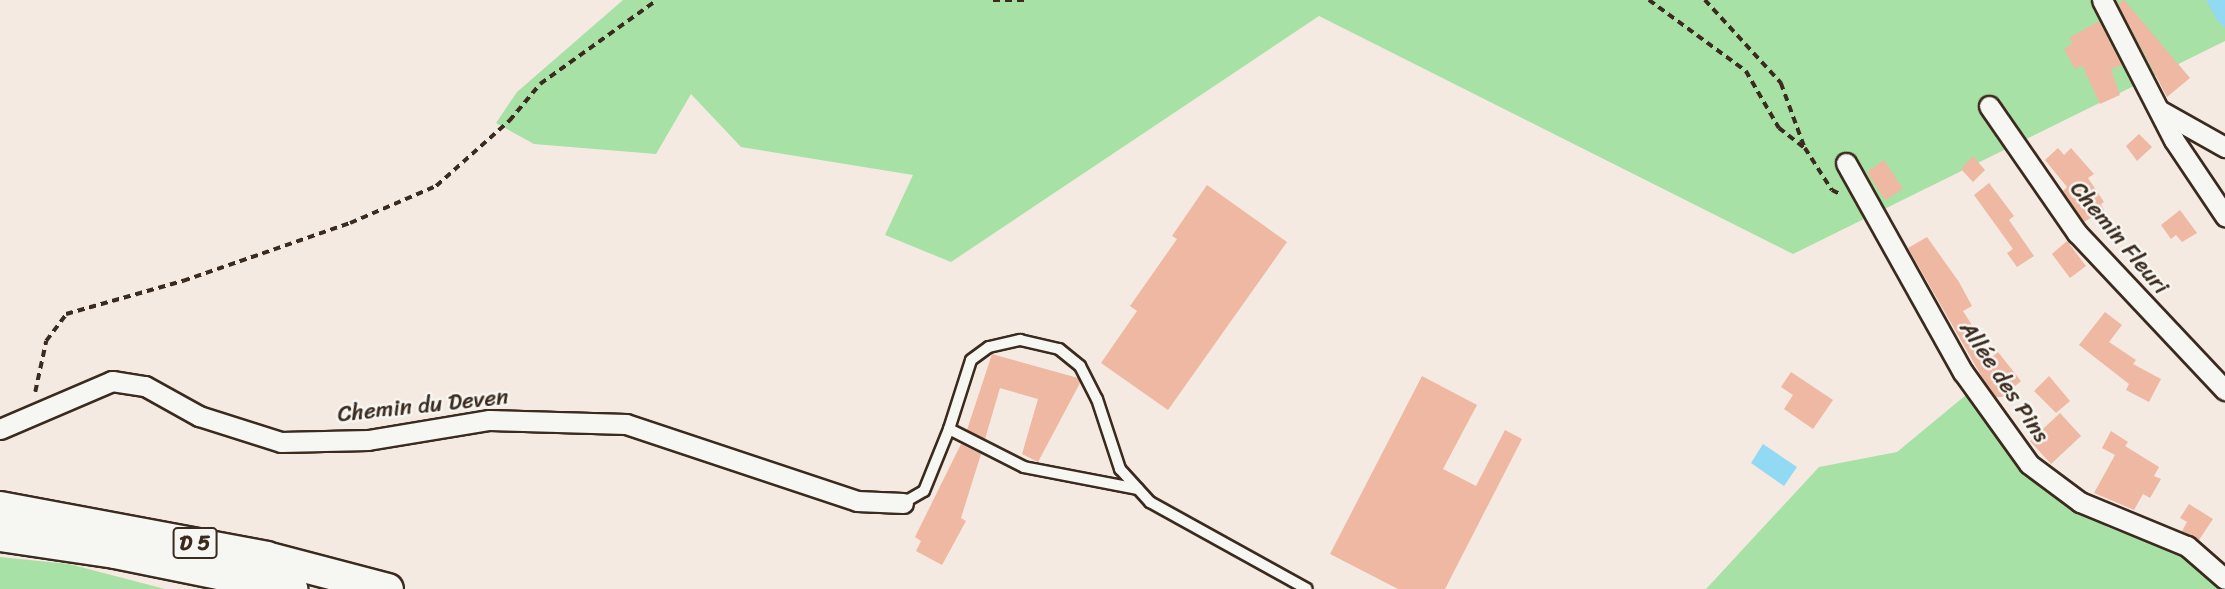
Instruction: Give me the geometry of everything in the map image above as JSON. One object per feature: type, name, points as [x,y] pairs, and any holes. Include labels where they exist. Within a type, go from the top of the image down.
[{"type":"main road","name":"D 5","points":[[0,507],[265,557],[388,589]]},
{"type":"main road","name":"D 5","points":[[0,536],[115,553],[292,589]]},
{"type":"street","points":[[2102,0],[2158,110],[2225,216]]},
{"type":"street","name":"Chemin Fleuri","points":[[1989,106],[2077,233],[2225,390]]},
{"type":"street","points":[[2158,110],[2225,148]]},
{"type":"street","name":"Allée des Pins","points":[[1846,163],[1963,372],[2029,464],[2080,502],[2187,546],[2225,579]]},
{"type":"street","name":"Chemin du Deven","points":[[0,429],[112,381],[145,386],[211,422],[281,442],[368,440],[489,420],[626,424],[857,501],[903,503]]},
{"type":"lane","points":[[903,503],[924,491],[949,429],[971,360],[989,347],[1020,340],[1059,349],[1080,366],[1097,398],[1120,469],[1150,502],[1307,589]]},
{"type":"lane","points":[[949,429],[1024,467],[1138,489]]},
{"type":"path","points":[[993,0],[1025,0]]},
{"type":"path","points":[[1649,0],[1746,71],[1779,128],[1805,148]]},
{"type":"path","points":[[1705,0],[1781,83],[1805,148],[1832,190],[1872,210]]},
{"type":"path","points":[[33,415],[46,341],[66,314],[183,281],[350,223],[436,186],[509,121],[540,84],[659,1]]},
{"type":"green space","points":[[623,0],[2225,0],[2225,41],[1793,254],[1319,16],[951,262],[885,235],[913,175],[741,147],[691,94],[656,154],[534,144],[496,123],[517,92]]},
{"type":"green space","points":[[1966,395],[2024,475],[2107,527],[2179,554],[2219,589],[1706,589],[1819,467],[1897,452]]},
{"type":"green space","points":[[0,557],[69,564],[165,589],[0,589]]},
{"type":"water","points":[[2206,0],[2225,0],[2225,28],[2217,20]]},
{"type":"water","points":[[1763,444],[1797,467],[1784,486],[1751,463]]},
{"type":"building","points":[[2124,0],[2190,78],[2167,97],[2118,4]]},
{"type":"building","points":[[2099,21],[2122,65],[2111,69],[2120,95],[2100,104],[2082,65],[2075,69],[2064,49],[2073,43],[2069,38]]},
{"type":"building","points":[[2139,134],[2152,147],[2137,161],[2126,146]]},
{"type":"building","points":[[2058,148],[2064,155],[2071,148],[2094,174],[2088,178],[2104,202],[2101,204],[2104,210],[2084,222],[2063,191],[2067,187],[2045,160]]},
{"type":"building","points":[[1973,156],[1985,170],[1973,182],[1961,169]]},
{"type":"building","points":[[1884,160],[1903,189],[1885,200],[1867,172]]},
{"type":"building","points":[[1989,183],[2014,216],[2009,220],[2034,256],[2017,267],[2007,253],[2013,249],[1974,195]]},
{"type":"building","points":[[1207,185],[1287,242],[1168,410],[1101,363],[1137,311],[1130,306],[1177,239],[1172,236]]},
{"type":"building","points":[[2180,210],[2197,233],[2182,242],[2176,235],[2171,239],[2161,225]]},
{"type":"building","points":[[1927,237],[1959,282],[1972,306],[1963,311],[1992,357],[1998,352],[2021,381],[2002,397],[1996,397],[1982,377],[1908,248]]},
{"type":"building","points":[[2067,241],[2086,266],[2070,278],[2052,254]]},
{"type":"building","points":[[2105,312],[2122,325],[2109,342],[2136,360],[2133,364],[2161,379],[2149,402],[2126,390],[2129,384],[2079,345]]},
{"type":"building","points":[[992,354],[1078,378],[1080,383],[1038,462],[1022,454],[1038,399],[1000,388],[985,439],[967,430]]},
{"type":"building","points":[[1791,372],[1833,400],[1813,429],[1784,409],[1793,395],[1781,387]]},
{"type":"building","points":[[1422,376],[1477,405],[1443,469],[1476,486],[1505,430],[1522,439],[1445,589],[1398,589],[1330,554]]},
{"type":"building","points":[[2049,376],[2070,401],[2056,413],[2034,391]]},
{"type":"building","points":[[2060,413],[2081,436],[2051,464],[2030,441]]},
{"type":"building","points":[[2111,431],[2128,442],[2125,446],[2159,467],[2154,476],[2161,479],[2150,498],[2143,494],[2134,510],[2094,493],[2115,455],[2102,448]]},
{"type":"building","points":[[961,444],[981,454],[961,518],[966,521],[942,565],[916,551],[921,541],[915,537]]},
{"type":"building","points":[[2189,504],[2213,519],[2199,540],[2182,531],[2187,522],[2180,518]]}]
